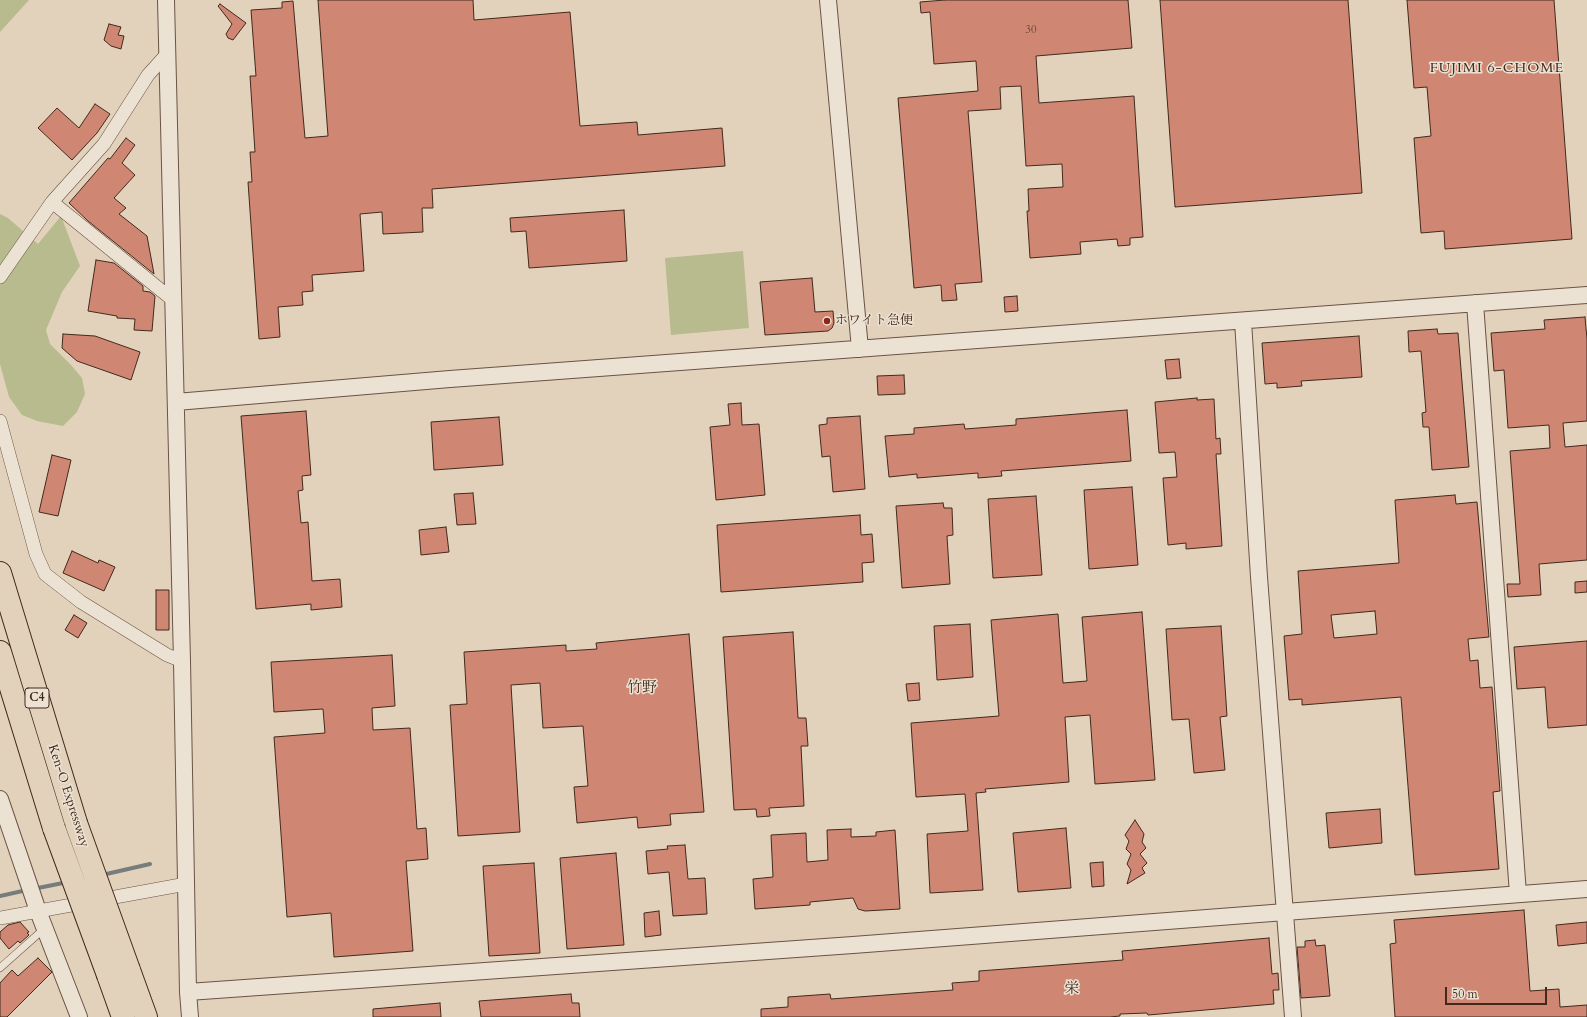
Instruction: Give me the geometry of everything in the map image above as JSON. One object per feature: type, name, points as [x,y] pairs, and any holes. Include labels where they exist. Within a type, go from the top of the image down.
[{"type":"highway","name":"Ken-O Expressway","points":[[0,573],[76,823],[119,972],[123,1017]]},
{"type":"highway","name":"Ken-O Expressway","points":[[0,652],[54,828],[119,972],[146,1017]]},
{"type":"street","points":[[166,0],[182,661],[188,992],[190,1017]]},
{"type":"street","points":[[828,0],[860,349]]},
{"type":"street","points":[[0,277],[52,202],[104,144],[148,75],[167,54]]},
{"type":"street","points":[[52,202],[173,300]]},
{"type":"street","points":[[176,402],[442,380],[1587,295]]},
{"type":"street","points":[[1475,303],[1518,894]]},
{"type":"street","points":[[1243,321],[1259,577],[1294,1017]]},
{"type":"street","points":[[0,421],[36,554],[45,574],[80,602],[167,655],[182,661]]},
{"type":"street","points":[[0,799],[38,911],[79,1017]]},
{"type":"street","points":[[0,918],[186,884]]},
{"type":"street","points":[[188,992],[845,946],[1587,889]]},
{"type":"lane","points":[[0,968],[45,928]]},
{"type":"green space","points":[[0,0],[29,0],[0,32]]},
{"type":"green space","points":[[0,214],[8,218],[38,244],[61,216],[80,266],[62,292],[46,330],[50,344],[82,378],[85,394],[77,412],[63,426],[37,421],[22,415],[9,397],[0,364]]},
{"type":"green space","points":[[743,251],[749,328],[671,335],[665,258]]},
{"type":"building","points":[[318,0],[473,0],[474,20],[570,12],[580,126],[637,122],[638,135],[722,128],[725,166],[432,189],[433,208],[422,208],[423,232],[383,234],[382,212],[360,214],[364,271],[312,275],[313,291],[302,292],[303,305],[278,307],[280,337],[259,339],[248,182],[252,182],[250,152],[255,152],[250,76],[256,76],[251,10],[282,8],[282,2],[293,1],[305,138],[328,136]]},
{"type":"building","points":[[945,0],[1128,0],[1132,48],[1036,56],[1039,103],[1134,96],[1143,237],[1130,238],[1130,245],[1118,246],[1117,239],[1080,242],[1081,254],[1030,258],[1027,211],[1029,211],[1028,189],[1063,187],[1062,164],[1026,166],[1021,86],[1000,87],[1001,109],[968,111],[982,282],[955,284],[957,300],[942,301],[941,285],[914,288],[898,98],[978,91],[976,61],[934,64],[930,12],[921,13],[920,2]]},
{"type":"building","points":[[1160,0],[1348,0],[1362,193],[1175,207]]},
{"type":"building","points":[[1407,0],[1554,0],[1572,239],[1445,249],[1444,231],[1421,233],[1414,138],[1431,136],[1427,87],[1414,88]]},
{"type":"building","points":[[220,4],[246,23],[233,40],[228,38],[226,34],[232,24],[218,6]]},
{"type":"building","points":[[109,24],[121,27],[118,35],[124,36],[121,49],[111,46],[104,40]]},
{"type":"building","points":[[95,104],[110,114],[97,133],[72,160],[38,128],[57,108],[79,128]]},
{"type":"building","points":[[126,138],[135,145],[122,163],[135,175],[114,198],[126,208],[119,214],[147,236],[154,274],[88,221],[69,203],[108,158],[110,159]]},
{"type":"building","points":[[624,210],[627,261],[529,268],[526,231],[511,232],[510,218]]},
{"type":"building","points":[[96,260],[114,263],[143,286],[143,291],[150,292],[155,296],[152,331],[134,330],[135,319],[117,318],[117,316],[88,311]]},
{"type":"building","points":[[812,278],[815,312],[833,311],[834,323],[832,328],[828,331],[765,335],[760,282]]},
{"type":"building","points":[[1017,296],[1018,311],[1005,312],[1004,297]]},
{"type":"building","points":[[1585,317],[1587,339],[1587,421],[1563,423],[1565,447],[1587,445],[1587,560],[1539,564],[1541,595],[1508,597],[1507,584],[1520,584],[1510,451],[1550,448],[1549,425],[1508,428],[1504,370],[1494,371],[1491,333],[1545,329],[1544,320]]},
{"type":"building","points":[[1437,329],[1438,334],[1458,333],[1469,467],[1432,470],[1429,427],[1423,427],[1422,413],[1426,412],[1421,351],[1409,352],[1408,331]]},
{"type":"building","points":[[63,334],[95,336],[140,352],[131,380],[77,361],[62,348]]},
{"type":"building","points":[[1359,336],[1362,377],[1301,381],[1302,386],[1277,388],[1277,383],[1265,384],[1262,343]]},
{"type":"building","points":[[1179,359],[1181,378],[1167,379],[1165,360]]},
{"type":"building","points":[[904,375],[905,394],[878,395],[877,376]]},
{"type":"building","points":[[1197,398],[1197,400],[1214,399],[1216,439],[1220,438],[1221,454],[1216,454],[1222,546],[1186,549],[1186,543],[1168,545],[1163,478],[1177,477],[1175,452],[1159,453],[1155,402]]},
{"type":"building","points":[[741,403],[742,425],[759,424],[765,495],[716,500],[710,427],[730,425],[728,404]]},
{"type":"building","points":[[1127,410],[1131,461],[1001,471],[1002,476],[978,478],[978,473],[917,478],[917,474],[889,477],[885,436],[914,434],[914,428],[964,424],[965,429],[1016,425],[1016,419]]},
{"type":"building","points":[[306,411],[311,475],[302,476],[303,490],[298,491],[301,523],[308,522],[312,581],[340,579],[342,607],[311,610],[311,604],[256,609],[241,416]]},
{"type":"building","points":[[860,416],[865,489],[833,492],[830,456],[822,457],[819,425],[827,424],[827,418]]},
{"type":"building","points":[[499,417],[503,465],[434,470],[431,422]]},
{"type":"building","points":[[52,455],[71,460],[58,516],[39,512]]},
{"type":"building","points":[[1132,487],[1138,565],[1089,569],[1084,490]]},
{"type":"building","points":[[473,493],[476,524],[457,525],[454,494]]},
{"type":"building","points":[[1455,495],[1456,504],[1477,502],[1489,637],[1468,639],[1470,661],[1478,660],[1480,688],[1492,687],[1500,791],[1493,792],[1499,869],[1415,875],[1401,697],[1302,705],[1302,699],[1289,700],[1284,636],[1302,634],[1298,571],[1399,563],[1395,500]],"holes":[[[1375,611],[1377,634],[1334,638],[1331,615]]]},
{"type":"building","points":[[1036,496],[1042,575],[993,578],[988,499]]},
{"type":"building","points":[[943,503],[944,508],[952,508],[953,535],[947,536],[950,584],[902,588],[896,506]]},
{"type":"building","points":[[860,515],[861,535],[872,534],[874,562],[862,563],[863,582],[721,592],[717,525]]},
{"type":"building","points":[[446,527],[449,552],[421,555],[419,530]]},
{"type":"building","points":[[72,551],[98,563],[99,560],[115,567],[104,591],[63,573]]},
{"type":"building","points":[[1587,581],[1587,592],[1575,593],[1575,582]]},
{"type":"building","points":[[156,590],[169,590],[169,630],[156,630]]},
{"type":"building","points":[[1142,612],[1155,780],[1095,784],[1090,715],[1065,717],[1069,782],[985,789],[986,792],[976,793],[983,890],[930,893],[927,834],[968,831],[965,794],[916,797],[911,723],[999,716],[991,620],[1058,614],[1063,683],[1087,681],[1082,617]]},
{"type":"building","points":[[74,615],[87,623],[78,638],[65,630]]},
{"type":"building","points":[[970,624],[973,677],[937,680],[934,626]]},
{"type":"building","points":[[1221,626],[1227,716],[1220,717],[1225,770],[1194,773],[1189,719],[1172,720],[1166,629]]},
{"type":"building","points":[[793,632],[798,718],[806,718],[808,746],[801,746],[804,806],[769,808],[770,816],[757,817],[756,809],[734,810],[723,637]]},
{"type":"building","points":[[689,634],[704,812],[670,814],[671,825],[638,828],[637,817],[577,823],[574,787],[588,786],[583,726],[543,728],[540,683],[511,685],[520,832],[458,836],[450,705],[467,704],[464,652],[566,645],[566,651],[597,649],[596,643]]},
{"type":"building","points":[[1587,641],[1587,725],[1548,728],[1545,687],[1517,689],[1514,647]]},
{"type":"building","points":[[392,655],[395,706],[372,708],[373,730],[410,728],[417,829],[426,828],[428,859],[406,861],[413,951],[334,957],[331,913],[287,917],[274,737],[325,733],[323,709],[274,712],[271,662]]},
{"type":"building","points":[[919,683],[920,700],[908,701],[906,684]]},
{"type":"building","points":[[1380,809],[1382,843],[1329,848],[1326,813]]},
{"type":"building","points":[[1135,820],[1144,834],[1142,842],[1146,848],[1140,854],[1147,863],[1142,868],[1145,873],[1127,884],[1131,870],[1127,864],[1131,854],[1126,849],[1129,841],[1125,835]]},
{"type":"building","points":[[1066,828],[1071,888],[1018,892],[1013,833]]},
{"type":"building","points":[[851,829],[851,837],[876,836],[876,832],[895,830],[900,909],[865,911],[858,909],[853,898],[810,902],[810,905],[755,909],[753,879],[773,877],[771,835],[806,833],[807,862],[828,860],[827,830]]},
{"type":"building","points":[[685,845],[688,879],[705,878],[707,914],[673,916],[669,872],[648,874],[646,851],[668,849],[667,846]]},
{"type":"building","points":[[616,853],[624,945],[567,949],[560,858]]},
{"type":"building","points":[[1103,862],[1104,886],[1092,887],[1090,863]]},
{"type":"building","points":[[534,863],[540,953],[489,956],[483,866]]},
{"type":"building","points":[[1524,910],[1530,991],[1559,989],[1560,1007],[1587,1005],[1587,1017],[1395,1017],[1390,944],[1396,943],[1394,920]]},
{"type":"building","points":[[659,911],[661,935],[645,937],[644,913]]},
{"type":"building","points":[[20,922],[29,932],[27,933],[29,935],[20,943],[18,941],[9,949],[0,938],[0,932],[8,925]]},
{"type":"building","points":[[1587,922],[1587,943],[1558,946],[1556,925]]},
{"type":"building","points":[[1269,938],[1272,974],[1278,973],[1279,990],[1273,990],[1274,1004],[1148,1015],[1147,1013],[1120,1014],[1120,1016],[1110,1017],[761,1017],[761,1009],[788,1007],[788,997],[830,994],[831,999],[953,990],[952,983],[979,981],[979,971],[1123,960],[1122,951]]},
{"type":"building","points":[[1315,940],[1316,946],[1325,945],[1330,996],[1301,998],[1297,947],[1305,947],[1305,941]]},
{"type":"building","points":[[38,958],[52,972],[7,1017],[0,1017],[0,983],[12,970],[18,976]]},
{"type":"building","points":[[571,994],[572,1003],[579,1003],[580,1017],[481,1017],[479,1001]]},
{"type":"building","points":[[440,1003],[441,1017],[373,1017],[373,1009]]},
{"type":"waterway","points":[[102,875],[150,864]]},
{"type":"waterway","points":[[33,889],[68,882]]},
{"type":"waterway","points":[[0,896],[27,890]]},
{"type":"place","name":"ホワイト急便","points":[[827,321]]},
{"type":"district","name":"FUJIMI 6-CHOME","points":[[1497,69]]},
{"type":"district","name":"竹野","points":[[642,689]]},
{"type":"district","name":"栄","points":[[1072,990]]}]
